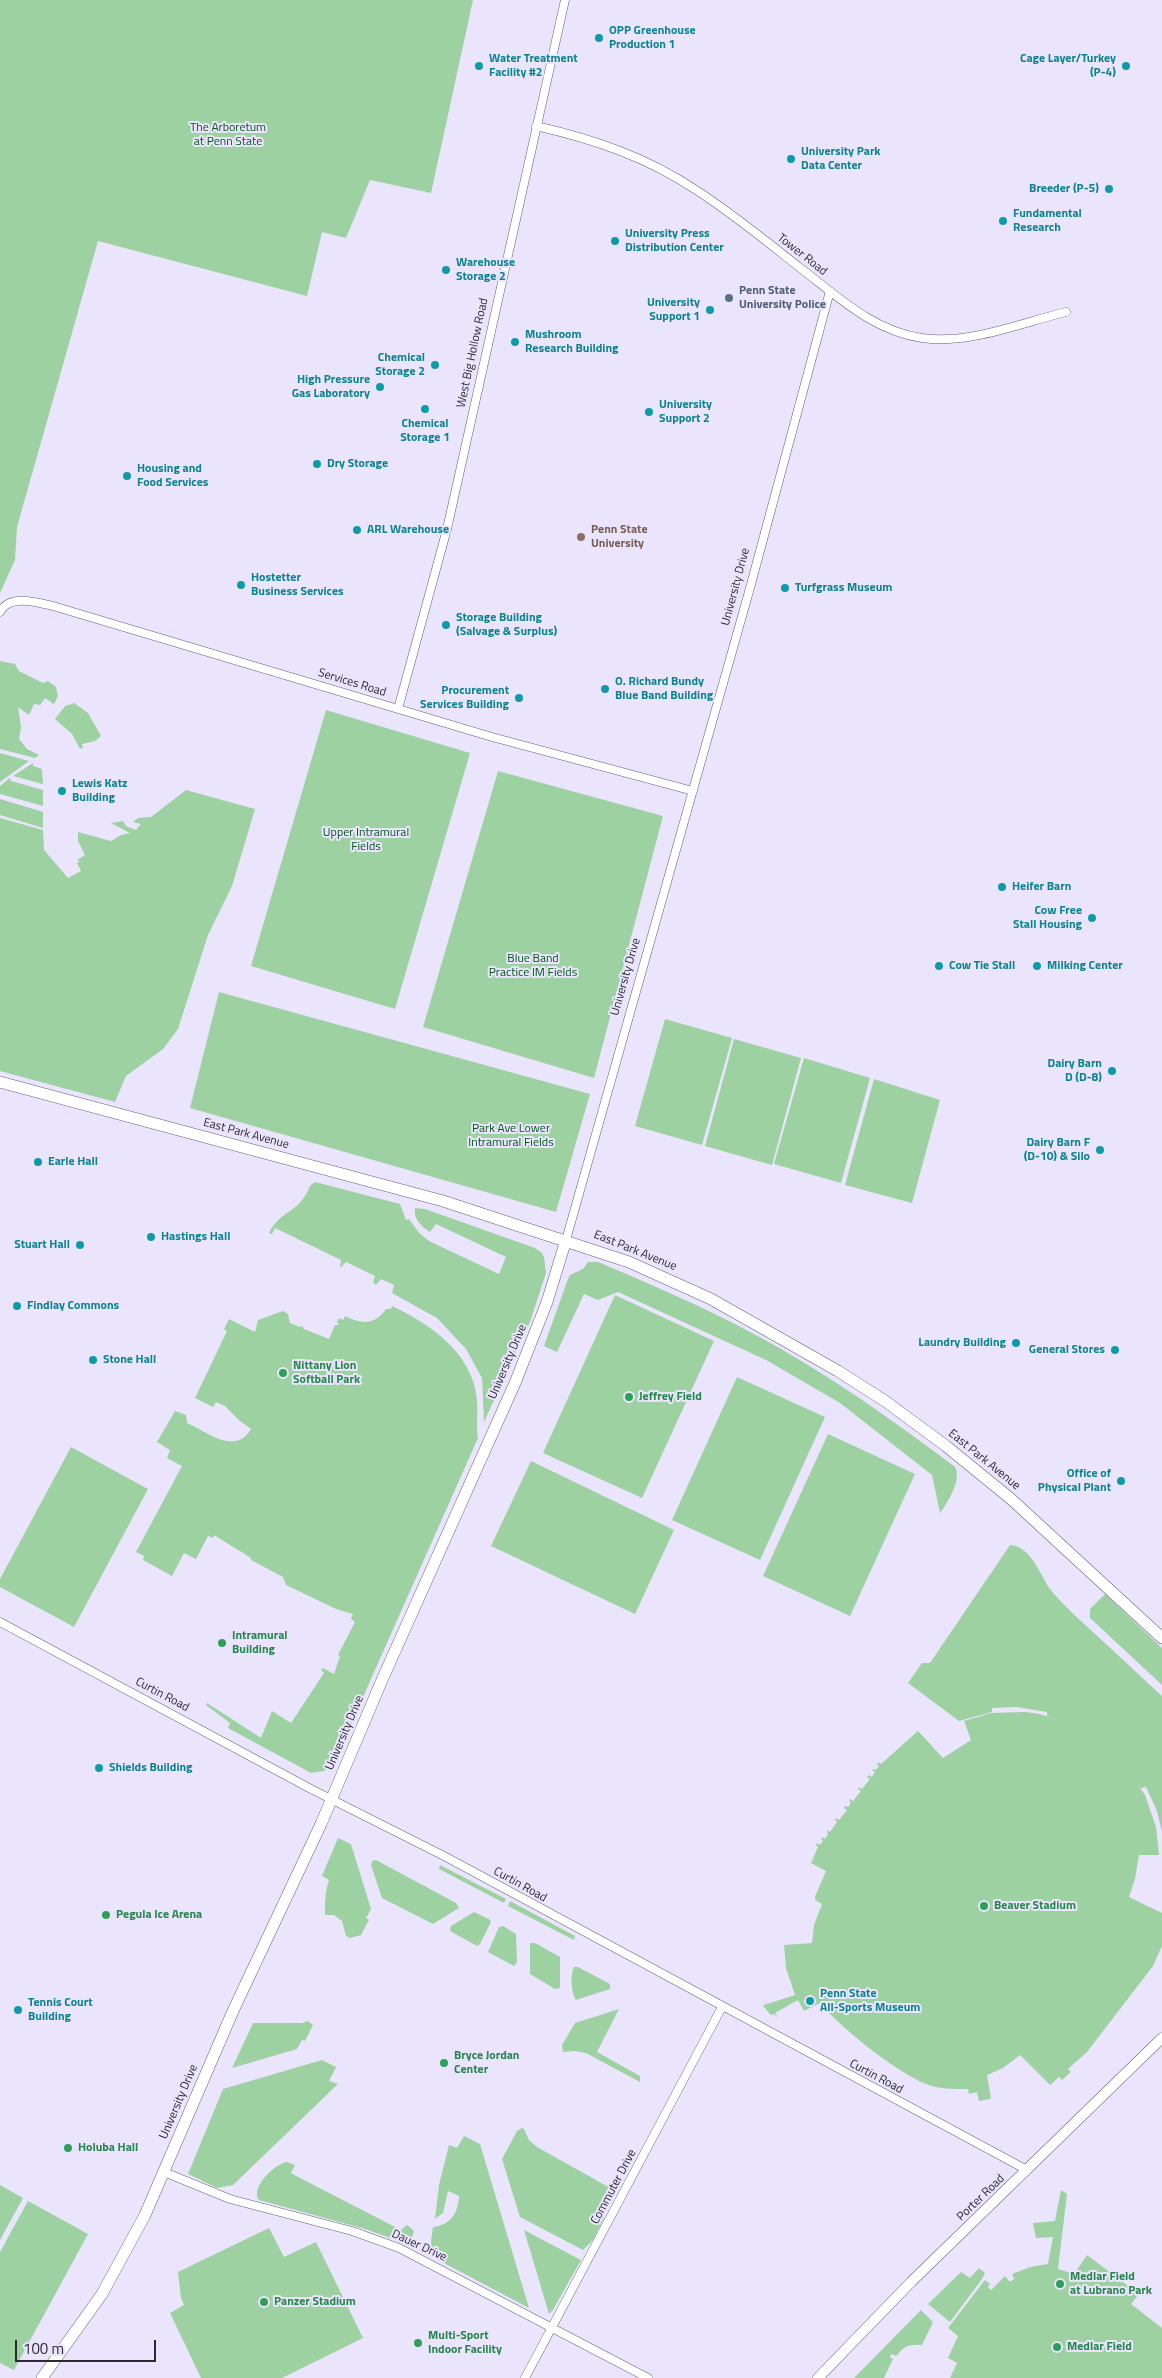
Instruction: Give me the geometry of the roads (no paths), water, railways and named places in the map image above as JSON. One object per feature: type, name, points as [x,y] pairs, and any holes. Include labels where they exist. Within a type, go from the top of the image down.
[{"type":"main road","name":"East Park Avenue","points":[[0,1082],[417,1193],[629,1262],[712,1299],[797,1346],[885,1401],[982,1474],[1162,1638]]},
{"type":"main road","name":"University Drive","points":[[42,2378],[102,2294],[141,2224],[234,2011],[332,1799],[382,1680],[515,1383],[547,1302],[566,1240]]},
{"type":"street","name":"West Big Hollow Road","points":[[398,709],[447,529],[565,0]]},
{"type":"street","name":"Tower Road","points":[[536,126],[596,141],[675,176],[750,229],[830,291],[881,326],[923,338],[950,339],[975,336],[1066,312]]},
{"type":"street","name":"University Drive","points":[[566,1240],[755,572],[830,291]]},
{"type":"street","name":"Services Road","points":[[2,608],[10,601],[53,606],[492,737],[693,791]]},
{"type":"street","name":"Curtin Road","points":[[0,1622],[446,1858],[1027,2170]]},
{"type":"street","name":"Commuter Drive","points":[[525,2378],[722,2007]]},
{"type":"street","name":"Porter Road","points":[[818,2378],[911,2282],[1162,2038]]},
{"type":"street","name":"Dauer Drive","points":[[164,2172],[230,2199],[352,2231],[399,2248],[648,2378]]},
{"type":"place","name":"OPP Greenhouse Production 1","points":[[599,38]]},
{"type":"place","name":"Water Treatment Facility #2","points":[[479,66]]},
{"type":"place","name":"Cage Layer/Turkey (P-4)","points":[[1126,66]]},
{"type":"place","name":"University Park Data Center","points":[[791,159]]},
{"type":"place","name":"Breeder (P-5)","points":[[1109,189]]},
{"type":"place","name":"Fundamental Research","points":[[1003,221]]},
{"type":"place","name":"University Press Distribution Center","points":[[615,241]]},
{"type":"place","name":"Warehouse Storage 2","points":[[446,270]]},
{"type":"place","name":"Penn State University Police","points":[[729,298]]},
{"type":"place","name":"University Support 1","points":[[710,310]]},
{"type":"place","name":"Mushroom Research Building","points":[[515,342]]},
{"type":"place","name":"Chemical Storage 2","points":[[435,365]]},
{"type":"place","name":"High Pressure Gas Laboratory","points":[[380,387]]},
{"type":"place","name":"Chemical Storage 1","points":[[425,409]]},
{"type":"place","name":"University Support 2","points":[[649,412]]},
{"type":"place","name":"Dry Storage","points":[[317,464]]},
{"type":"place","name":"Housing and Food Services","points":[[127,476]]},
{"type":"place","name":"ARL Warehouse","points":[[357,530]]},
{"type":"place","name":"Penn State University","points":[[581,537]]},
{"type":"place","name":"Hostetter Business Services","points":[[241,585]]},
{"type":"place","name":"Turfgrass Museum","points":[[785,588]]},
{"type":"place","name":"Storage Building (Salvage & Surplus)","points":[[446,625]]},
{"type":"place","name":"O. Richard Bundy Blue Band Building","points":[[605,689]]},
{"type":"place","name":"Procurement Services Building","points":[[519,698]]},
{"type":"place","name":"Lewis Katz Building","points":[[62,791]]},
{"type":"place","name":"Heifer Barn","points":[[1002,887]]},
{"type":"place","name":"Cow Free Stall Housing","points":[[1092,918]]},
{"type":"place","name":"Cow Tie Stall","points":[[939,966]]},
{"type":"place","name":"Milking Center","points":[[1037,966]]},
{"type":"place","name":"Dairy Barn D (D-8)","points":[[1112,1071]]},
{"type":"place","name":"Dairy Barn F (D-10) & Silo","points":[[1100,1150]]},
{"type":"place","name":"Earle Hall","points":[[38,1162]]},
{"type":"place","name":"Hastings Hall","points":[[151,1237]]},
{"type":"place","name":"Stuart Hall","points":[[80,1245]]},
{"type":"place","name":"Findlay Commons","points":[[17,1306]]},
{"type":"place","name":"Laundry Building","points":[[1016,1343]]},
{"type":"place","name":"General Stores","points":[[1115,1350]]},
{"type":"place","name":"Stone Hall","points":[[93,1360]]},
{"type":"place","name":"Nittany Lion Softball Park","points":[[283,1373]]},
{"type":"place","name":"Jeffrey Field","points":[[629,1397]]},
{"type":"place","name":"Office of Physical Plant","points":[[1121,1481]]},
{"type":"place","name":"Intramural Building","points":[[222,1643]]},
{"type":"place","name":"Shields Building","points":[[99,1768]]},
{"type":"place","name":"Beaver Stadium","points":[[984,1906]]},
{"type":"place","name":"Pegula Ice Arena","points":[[106,1915]]},
{"type":"place","name":"Penn State All-Sports Museum","points":[[810,2001]]},
{"type":"place","name":"Tennis Court Building","points":[[18,2010]]},
{"type":"place","name":"Bryce Jordan Center","points":[[444,2063]]},
{"type":"place","name":"Holuba Hall","points":[[68,2148]]},
{"type":"place","name":"Medlar Field at Lubrano Park","points":[[1060,2284]]},
{"type":"place","name":"Panzer Stadium","points":[[264,2302]]},
{"type":"place","name":"Multi-Sport Indoor Facility","points":[[418,2343]]},
{"type":"place","name":"Medlar Field","points":[[1057,2347]]},
{"type":"park label","name":"The Arboretum at Penn State","points":[[228,135]]},
{"type":"park label","name":"Upper Intramural Fields","points":[[366,840]]},
{"type":"park label","name":"Blue Band Practice IM Fields","points":[[533,966]]},
{"type":"park label","name":"Park Ave Lower Intramural Fields","points":[[511,1136]]}]
